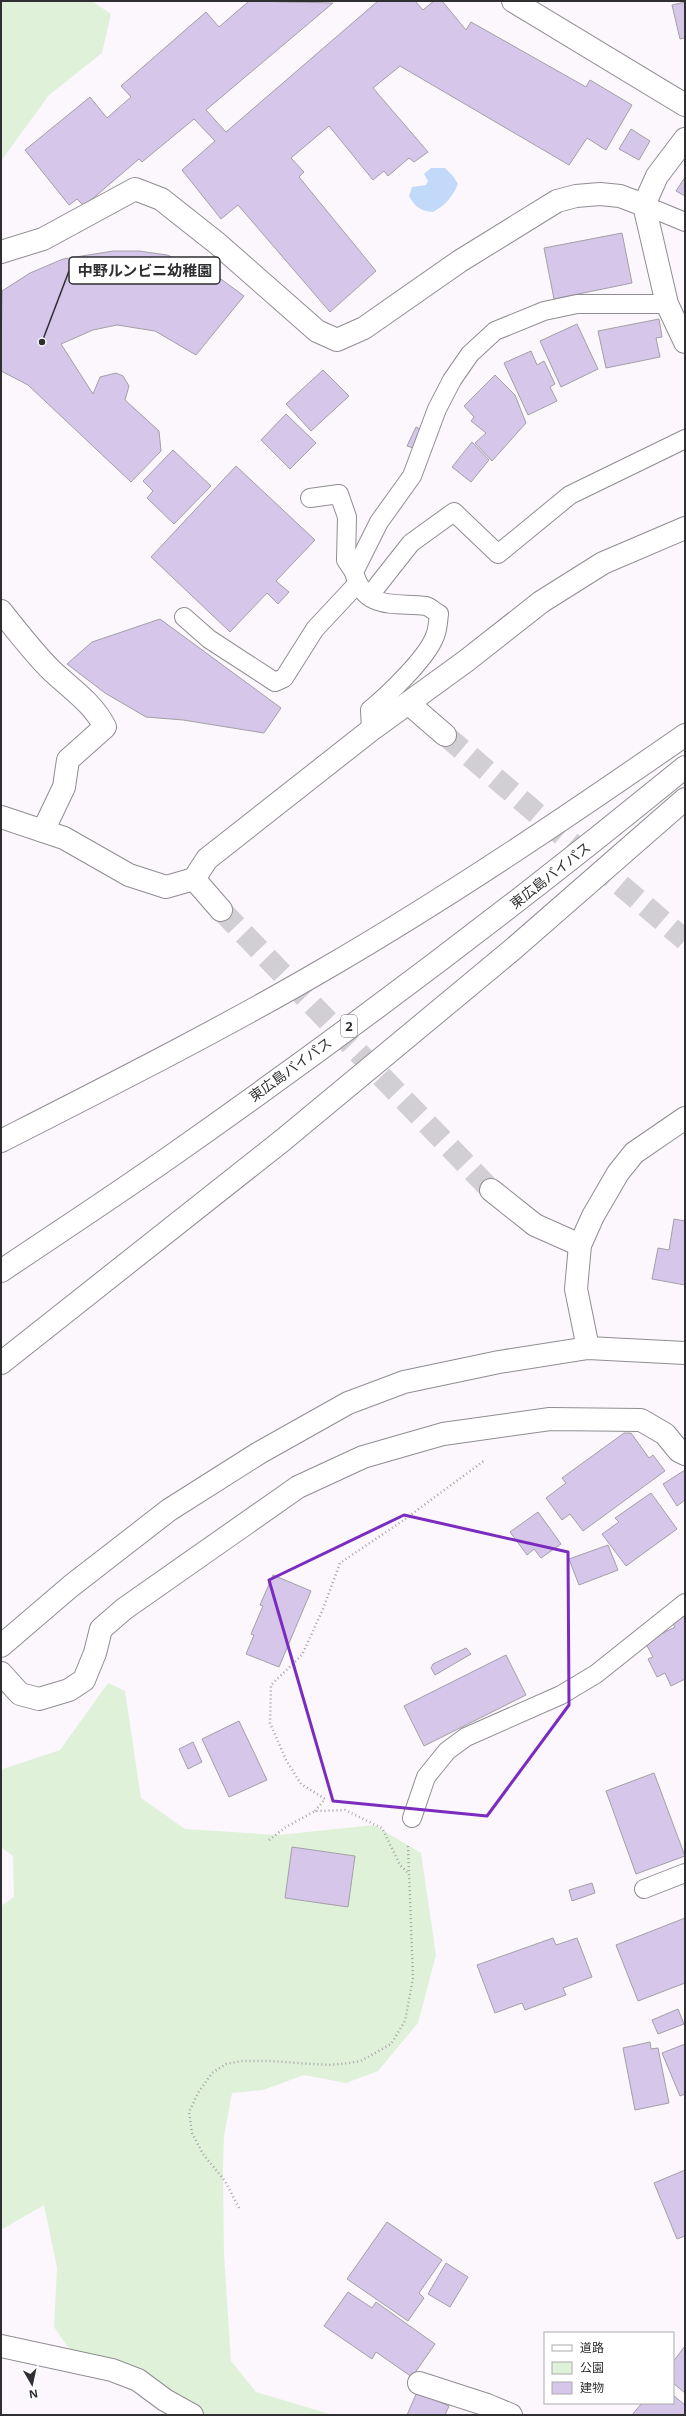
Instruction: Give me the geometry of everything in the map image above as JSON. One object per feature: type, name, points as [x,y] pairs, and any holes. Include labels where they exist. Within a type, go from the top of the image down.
[{"type":"main road","points":[[513,1],[685,105]]},
{"type":"main road","points":[[685,139],[657,176],[644,205],[667,304],[685,342]]},
{"type":"main road","points":[[1,252],[43,239],[135,189],[161,199],[218,244],[317,332],[337,340],[364,328],[460,261],[557,201],[576,196],[600,194],[620,196],[644,205]]},
{"type":"main road","points":[[1,817],[64,838],[129,875],[166,887],[194,879],[207,859],[371,730],[466,661],[541,602],[603,563],[685,528]]},
{"type":"main road","points":[[1,611],[50,669],[82,697],[101,718],[105,727],[68,760],[64,787],[43,831]]},
{"type":"main road","points":[[408,703],[445,735]]},
{"type":"main road","points":[[1,1141],[200,1039],[336,962],[428,907],[583,806],[685,735]]},
{"type":"main road","name":"東広島バイパス","points":[[1,1271],[174,1154],[362,1017],[559,870],[685,767]]},
{"type":"main road","points":[[1,1362],[283,1140],[512,950],[685,799]]},
{"type":"main road","points":[[194,879],[221,910]]},
{"type":"main road","points":[[588,1348],[576,1289],[580,1245],[593,1216],[618,1173],[634,1153],[685,1118]]},
{"type":"main road","points":[[491,1190],[535,1226],[580,1245]]},
{"type":"main road","points":[[1,1646],[71,1586],[169,1510],[259,1453],[348,1403],[404,1382],[499,1362],[588,1348],[685,1353]]},
{"type":"main road","points":[[1,1673],[20,1694],[39,1699],[69,1690],[84,1680],[95,1653],[101,1628],[124,1609],[298,1487],[363,1456],[443,1434],[550,1419],[641,1420],[665,1434],[679,1451],[685,1454]]},
{"type":"main road","points":[[1,2346],[112,2370],[138,2380],[165,2400],[192,2415]]},
{"type":"main road","points":[[419,2383],[487,2405],[511,2415]]},
{"type":"lane","points":[[644,205],[685,222]]},
{"type":"lane","points":[[360,584],[379,522],[412,476],[437,409],[452,380],[470,354],[495,331],[544,311],[577,304],[667,304]]},
{"type":"lane","points":[[184,617],[209,639],[275,682],[284,678],[315,630],[360,584],[454,512],[498,554],[570,495],[685,439]]},
{"type":"lane","points":[[310,498],[339,494],[346,517],[346,560],[360,584],[390,606],[427,606],[439,614],[435,636],[421,657],[389,694],[370,710],[371,730]]},
{"type":"lane","points":[[412,1818],[426,1776],[447,1751],[466,1737],[561,1695],[596,1674],[685,1603]]},
{"type":"lane","points":[[644,1888],[685,1873]]},
{"type":"path","points":[[269,1840],[286,1827],[315,1811],[325,1799],[302,1784],[286,1760],[270,1723],[271,1685],[302,1655],[323,1609],[340,1563],[401,1522],[490,1457]]},
{"type":"path","points":[[315,1811],[345,1810],[382,1828],[400,1865],[407,1873]]},
{"type":"path","points":[[239,2208],[225,2181],[203,2154],[192,2133],[189,2112],[198,2093],[212,2073],[226,2064],[242,2061],[270,2060],[329,2065],[361,2062],[391,2044],[405,2021],[413,1978],[407,1873],[407,1850],[412,1818]]},
{"type":"highlighted area","points":[[404,1515],[568,1552],[569,1705],[487,1816],[333,1801],[269,1580]]},
{"type":"green space","points":[[1,1],[92,1],[111,14],[102,53],[49,95],[1,161]]},
{"type":"green space","points":[[108,1683],[125,1691],[141,1798],[185,1829],[279,1835],[374,1825],[421,1853],[436,1955],[418,2023],[378,2071],[346,2083],[304,2075],[263,2090],[232,2093],[224,2136],[224,2255],[231,2361],[256,2392],[333,2415],[202,2415],[83,2369],[54,2327],[57,2268],[44,2205],[1,2230],[1,1906],[14,1897],[13,1856],[1,1847],[1,1772],[3,1769],[60,1750]]},
{"type":"water","points":[[431,168],[445,168],[458,184],[448,200],[433,212],[425,211],[419,208],[409,196],[412,187],[426,185],[428,181],[424,174]]},
{"type":"building","points":[[249,1],[333,3],[206,110],[226,132],[378,1],[415,1],[423,10],[434,1],[442,1],[466,30],[471,22],[586,87],[590,80],[632,105],[606,150],[587,138],[569,165],[400,66],[373,88],[428,152],[414,162],[409,158],[388,176],[384,171],[373,180],[329,126],[291,158],[304,172],[299,177],[376,271],[330,312],[238,205],[221,219],[182,170],[215,141],[194,119],[142,162],[139,159],[84,206],[77,199],[69,205],[25,150],[90,97],[107,118],[131,97],[121,86],[206,12],[219,27]]},
{"type":"building","points":[[685,2],[685,38],[680,39],[672,5]]},
{"type":"building","points":[[631,129],[650,141],[639,160],[619,149]]},
{"type":"building","points":[[685,177],[685,196],[676,191]]},
{"type":"building","points":[[622,233],[632,283],[554,299],[544,248]]},
{"type":"building","points":[[113,251],[139,251],[167,255],[214,274],[244,296],[196,355],[155,331],[117,325],[93,330],[61,344],[93,394],[100,377],[116,373],[123,376],[129,386],[125,400],[159,431],[161,451],[131,482],[28,385],[1,371],[2,291],[30,273],[63,259]]},
{"type":"building","points":[[659,319],[662,337],[656,338],[660,357],[606,368],[598,331]]},
{"type":"building","points":[[577,324],[598,369],[561,387],[540,341]]},
{"type":"building","points":[[531,351],[537,365],[544,361],[555,384],[550,387],[557,401],[528,415],[504,363]]},
{"type":"building","points":[[323,370],[349,396],[311,431],[286,404]]},
{"type":"building","points":[[495,375],[515,395],[526,423],[492,461],[475,443],[486,433],[471,421],[474,417],[464,406]]},
{"type":"building","points":[[286,414],[316,443],[290,469],[261,440]]},
{"type":"building","points":[[416,427],[424,431],[416,449],[407,446]]},
{"type":"building","points":[[472,442],[489,460],[471,482],[452,467]]},
{"type":"building","points":[[173,450],[211,486],[174,524],[147,498],[153,491],[143,481]]},
{"type":"building","points":[[236,466],[315,540],[276,581],[289,592],[278,604],[267,593],[230,632],[151,557]]},
{"type":"building","points":[[160,619],[281,708],[264,733],[183,720],[146,717],[105,693],[67,664],[92,642]]},
{"type":"building","points":[[674,1219],[685,1221],[685,1285],[652,1279],[658,1248],[669,1250]]},
{"type":"building","points":[[624,1433],[631,1433],[649,1458],[653,1455],[665,1471],[583,1531],[570,1514],[562,1520],[546,1498],[566,1483],[562,1478]]},
{"type":"building","points":[[685,1470],[685,1500],[677,1506],[663,1484]]},
{"type":"building","points":[[651,1493],[677,1529],[626,1566],[602,1534],[619,1522],[615,1518]]},
{"type":"building","points":[[538,1512],[561,1544],[541,1558],[534,1549],[527,1555],[510,1532]]},
{"type":"building","points":[[608,1545],[618,1570],[579,1585],[569,1559]]},
{"type":"building","points":[[273,1575],[311,1591],[279,1667],[246,1654],[254,1635],[251,1634],[263,1606],[260,1605]]},
{"type":"building","points":[[685,1616],[685,1679],[671,1686],[665,1673],[657,1677],[648,1659],[653,1657],[645,1642],[675,1627],[672,1622]]},
{"type":"building","points":[[466,1648],[471,1654],[435,1675],[431,1668],[433,1664]]},
{"type":"building","points":[[506,1655],[526,1695],[424,1746],[404,1706]]},
{"type":"building","points":[[239,1721],[267,1780],[229,1797],[202,1739]]},
{"type":"building","points":[[193,1742],[202,1762],[188,1769],[179,1749]]},
{"type":"building","points":[[654,1773],[685,1856],[636,1874],[606,1791]]},
{"type":"building","points":[[292,1847],[355,1856],[348,1907],[285,1898]]},
{"type":"building","points":[[592,1883],[595,1893],[572,1901],[569,1890]]},
{"type":"building","points":[[685,1918],[685,1983],[638,2001],[616,1945]]},
{"type":"building","points":[[553,1938],[556,1945],[577,1938],[592,1977],[563,1988],[566,1995],[525,2010],[522,2003],[495,2013],[477,1965]]},
{"type":"building","points":[[678,2009],[684,2024],[658,2034],[652,2020]]},
{"type":"building","points":[[650,2042],[651,2049],[658,2048],[669,2103],[635,2110],[623,2048]]},
{"type":"building","points":[[685,2044],[685,2094],[680,2096],[662,2053]]},
{"type":"building","points":[[685,2170],[685,2236],[677,2239],[654,2183]]},
{"type":"building","points":[[387,2222],[442,2260],[419,2293],[424,2298],[408,2321],[347,2279]]},
{"type":"building","points":[[446,2263],[468,2277],[450,2307],[428,2294]]},
{"type":"building","points":[[348,2292],[372,2308],[376,2302],[435,2344],[412,2377],[376,2352],[372,2359],[324,2326]]},
{"type":"building","points":[[685,2346],[685,2393],[674,2384],[674,2361]]},
{"type":"building","points":[[417,2392],[449,2406],[445,2415],[407,2415]]},
{"type":"building","points":[[674,2396],[685,2405],[685,2415],[632,2415],[641,2404],[674,2404]]},
{"type":"tunnel","points":[[445,735],[685,940]]},
{"type":"tunnel","points":[[221,910],[491,1190]]},
{"type":"place","name":"中野ルンビニ幼稚園","points":[[42,342]]}]
